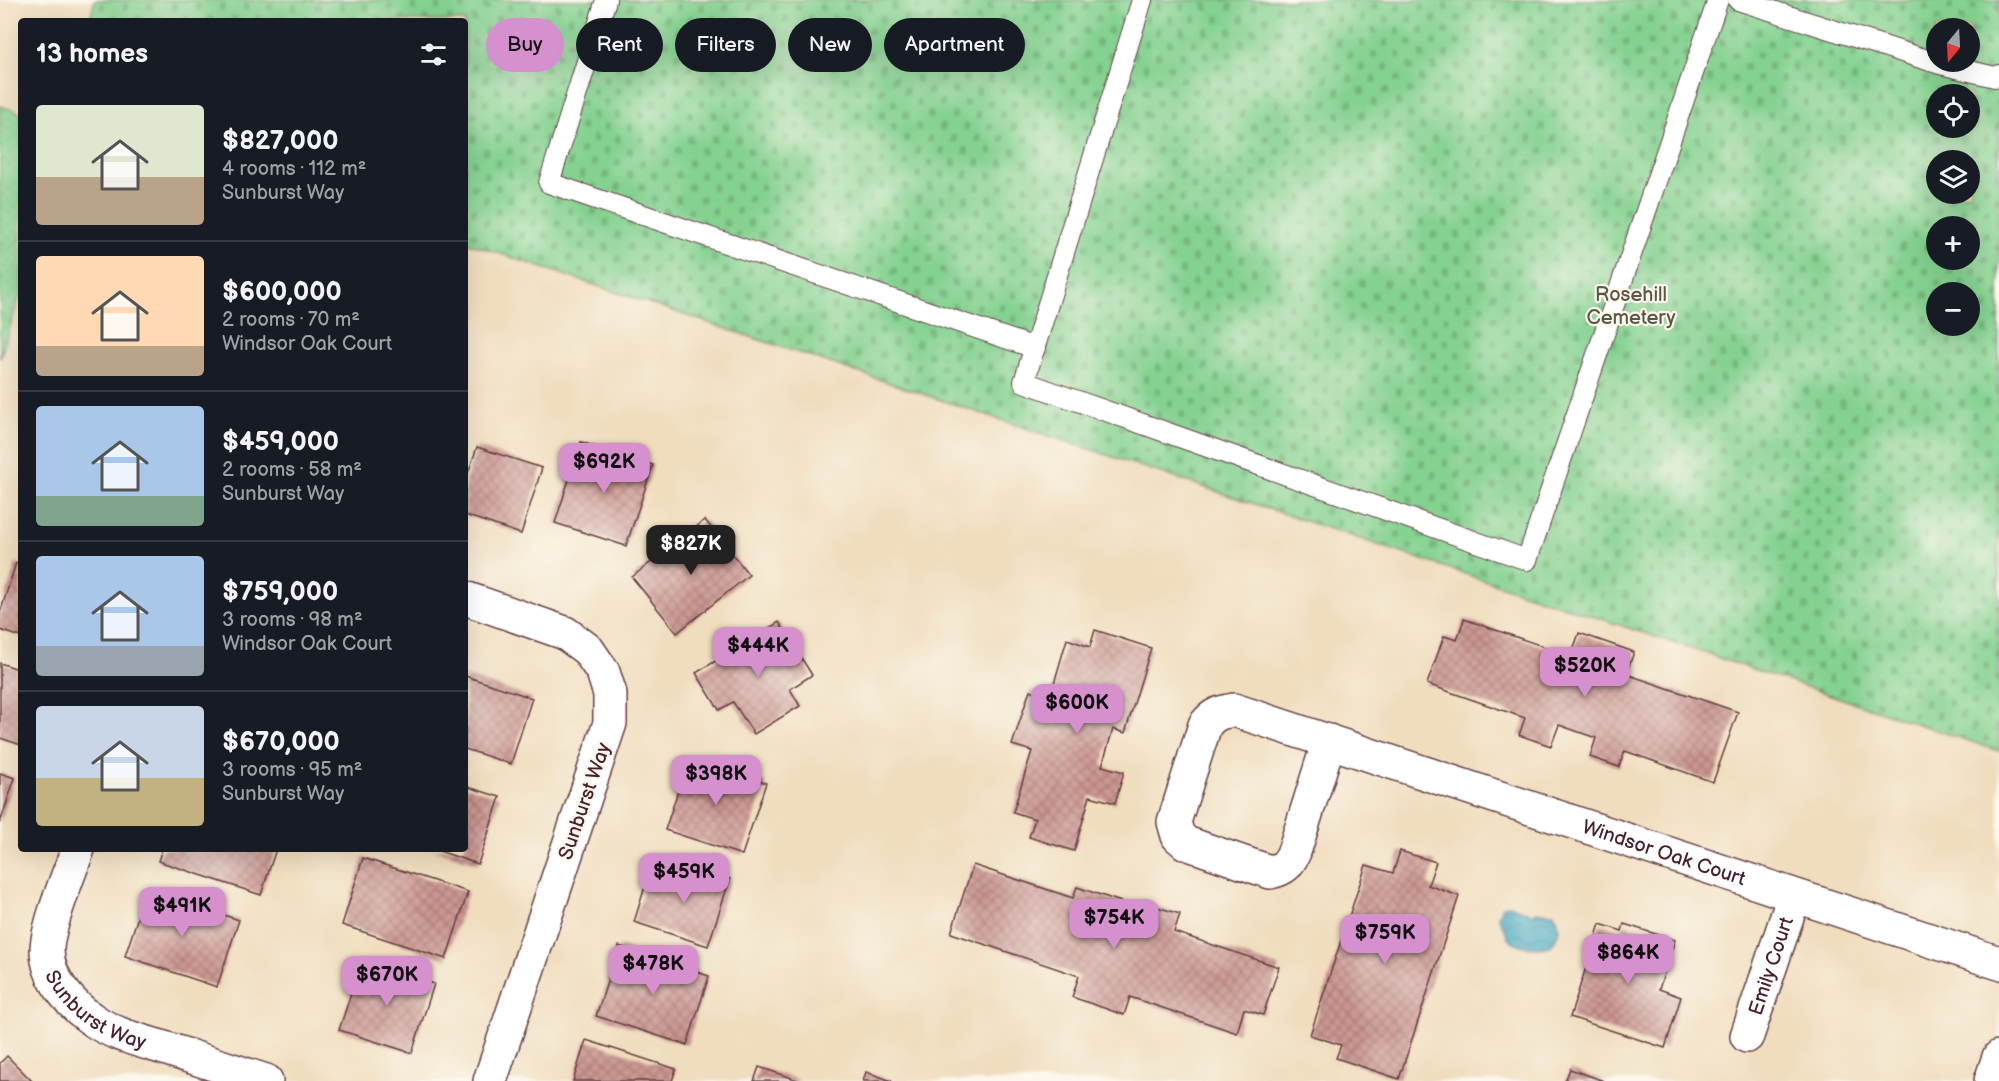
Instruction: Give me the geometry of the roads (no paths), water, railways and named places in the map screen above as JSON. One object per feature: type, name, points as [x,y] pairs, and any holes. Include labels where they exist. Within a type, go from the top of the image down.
[{"type":"street","name":"Sunburst Way","points":[[468,599],[565,633],[588,650],[603,672],[610,694],[610,723],[490,1081]]},
{"type":"street","name":"Windsor Oak Court","points":[[1329,741],[1294,852],[1289,864],[1280,870],[1269,872],[1186,843],[1178,836],[1174,822],[1205,725],[1219,712],[1234,710],[1329,741],[1794,896],[1999,963]]},
{"type":"street","name":"Sunburst Way","points":[[77,852],[51,928],[47,947],[48,965],[74,1005],[94,1021],[122,1035],[266,1081]]},
{"type":"street","name":"Emily Court","points":[[1748,1036],[1794,896]]},
{"type":"street","points":[[1991,1081],[1999,1057]]},
{"type":"lane","points":[[606,0],[549,183],[1035,348]]},
{"type":"lane","points":[[1142,0],[1024,382],[1527,560],[1719,0]]},
{"type":"lane","points":[[1738,0],[1940,64],[1995,77],[1999,75]]},
{"type":"water","points":[[1510,905],[1531,914],[1554,913],[1559,929],[1552,945],[1540,948],[1530,947],[1508,939],[1498,916],[1502,906]]},
{"type":"park label","name":"Rosehill Cemetery","points":[[1631,306]]}]
